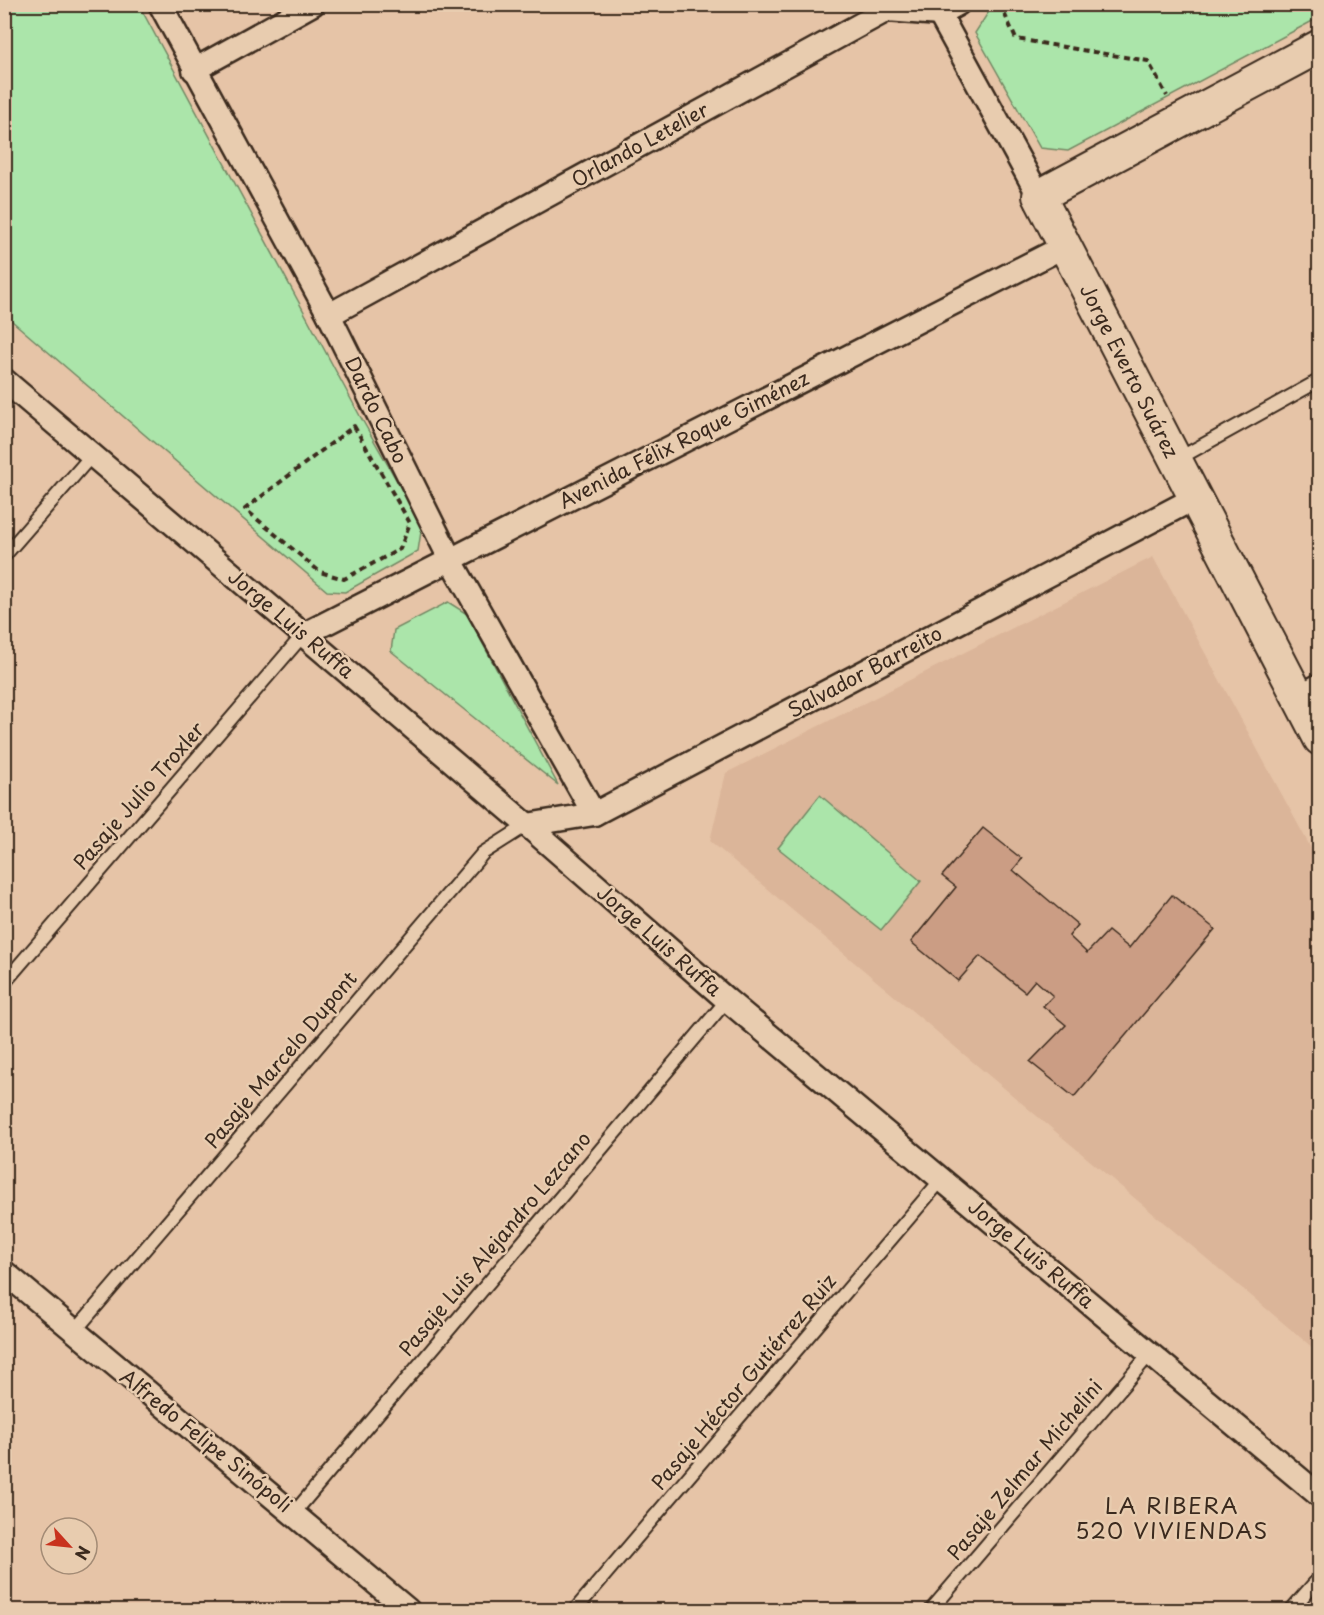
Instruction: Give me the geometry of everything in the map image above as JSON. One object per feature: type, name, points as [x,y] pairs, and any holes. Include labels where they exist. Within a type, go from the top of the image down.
[{"type":"street","name":"Dardo Cabo","points":[[160,4],[329,315],[450,559],[594,814]]},
{"type":"street","points":[[194,70],[313,4]]},
{"type":"street","name":"Jorge Everto Suárez","points":[[944,8],[1195,498],[1309,691],[1320,739]]},
{"type":"street","name":"Orlando Letelier","points":[[329,315],[887,10],[944,8]]},
{"type":"street","points":[[1039,196],[1320,46]]},
{"type":"street","name":"Avenida Félix Roque Giménez","points":[[303,635],[1065,246]]},
{"type":"street","name":"Jorge Luis Ruffa","points":[[4,380],[527,825],[727,1000],[1320,1496]]},
{"type":"street","name":"Salvador Barreito","points":[[527,825],[594,814],[1195,498]]},
{"type":"street","name":"Alfredo Felipe Sinópoli","points":[[4,1272],[408,1611]]},
{"type":"lane","points":[[1175,460],[1320,380]]},
{"type":"lane","points":[[4,556],[92,455]]},
{"type":"lane","name":"Pasaje Julio Troxler","points":[[4,983],[303,635]]},
{"type":"lane","name":"Pasaje Marcelo Dupont","points":[[74,1332],[483,853],[527,825]]},
{"type":"lane","name":"Pasaje Luis Alejandro Lezcano","points":[[294,1513],[727,1000]]},
{"type":"lane","name":"Pasaje Héctor Gutiérrez Ruiz","points":[[575,1611],[942,1179]]},
{"type":"lane","name":"Pasaje Zelmar Michelini","points":[[930,1611],[1149,1355]]},
{"type":"lane","points":[[1291,1611],[1320,1577]]},
{"type":"path","points":[[1000,4],[1016,39],[1148,61],[1167,98]]},
{"type":"path","points":[[354,426],[410,523],[400,549],[344,579],[320,572],[245,509],[354,426]]},
{"type":"shaded area","points":[[1153,557],[1319,863],[1319,1353],[710,841],[726,773]]},
{"type":"green space","points":[[1319,4],[1320,17],[1068,151],[1040,148],[975,33],[993,5]]},
{"type":"green space","points":[[5,5],[139,5],[360,416],[422,525],[418,551],[345,592],[327,591],[5,315]]},
{"type":"green space","points":[[448,602],[467,614],[558,785],[391,651],[394,630]]},
{"type":"green space","points":[[820,795],[921,881],[881,930],[778,848]]},
{"type":"building","points":[[983,828],[1022,859],[1013,870],[1078,925],[1069,936],[1087,953],[1108,931],[1129,948],[1172,895],[1215,929],[1074,1097],[1030,1062],[1066,1025],[1043,1006],[1053,996],[1035,980],[1025,992],[980,956],[958,981],[911,942],[956,887],[942,876]]},
{"type":"district","name":"LA RIBERA 520 VIVIENDAS","points":[[1172,1518]]}]
